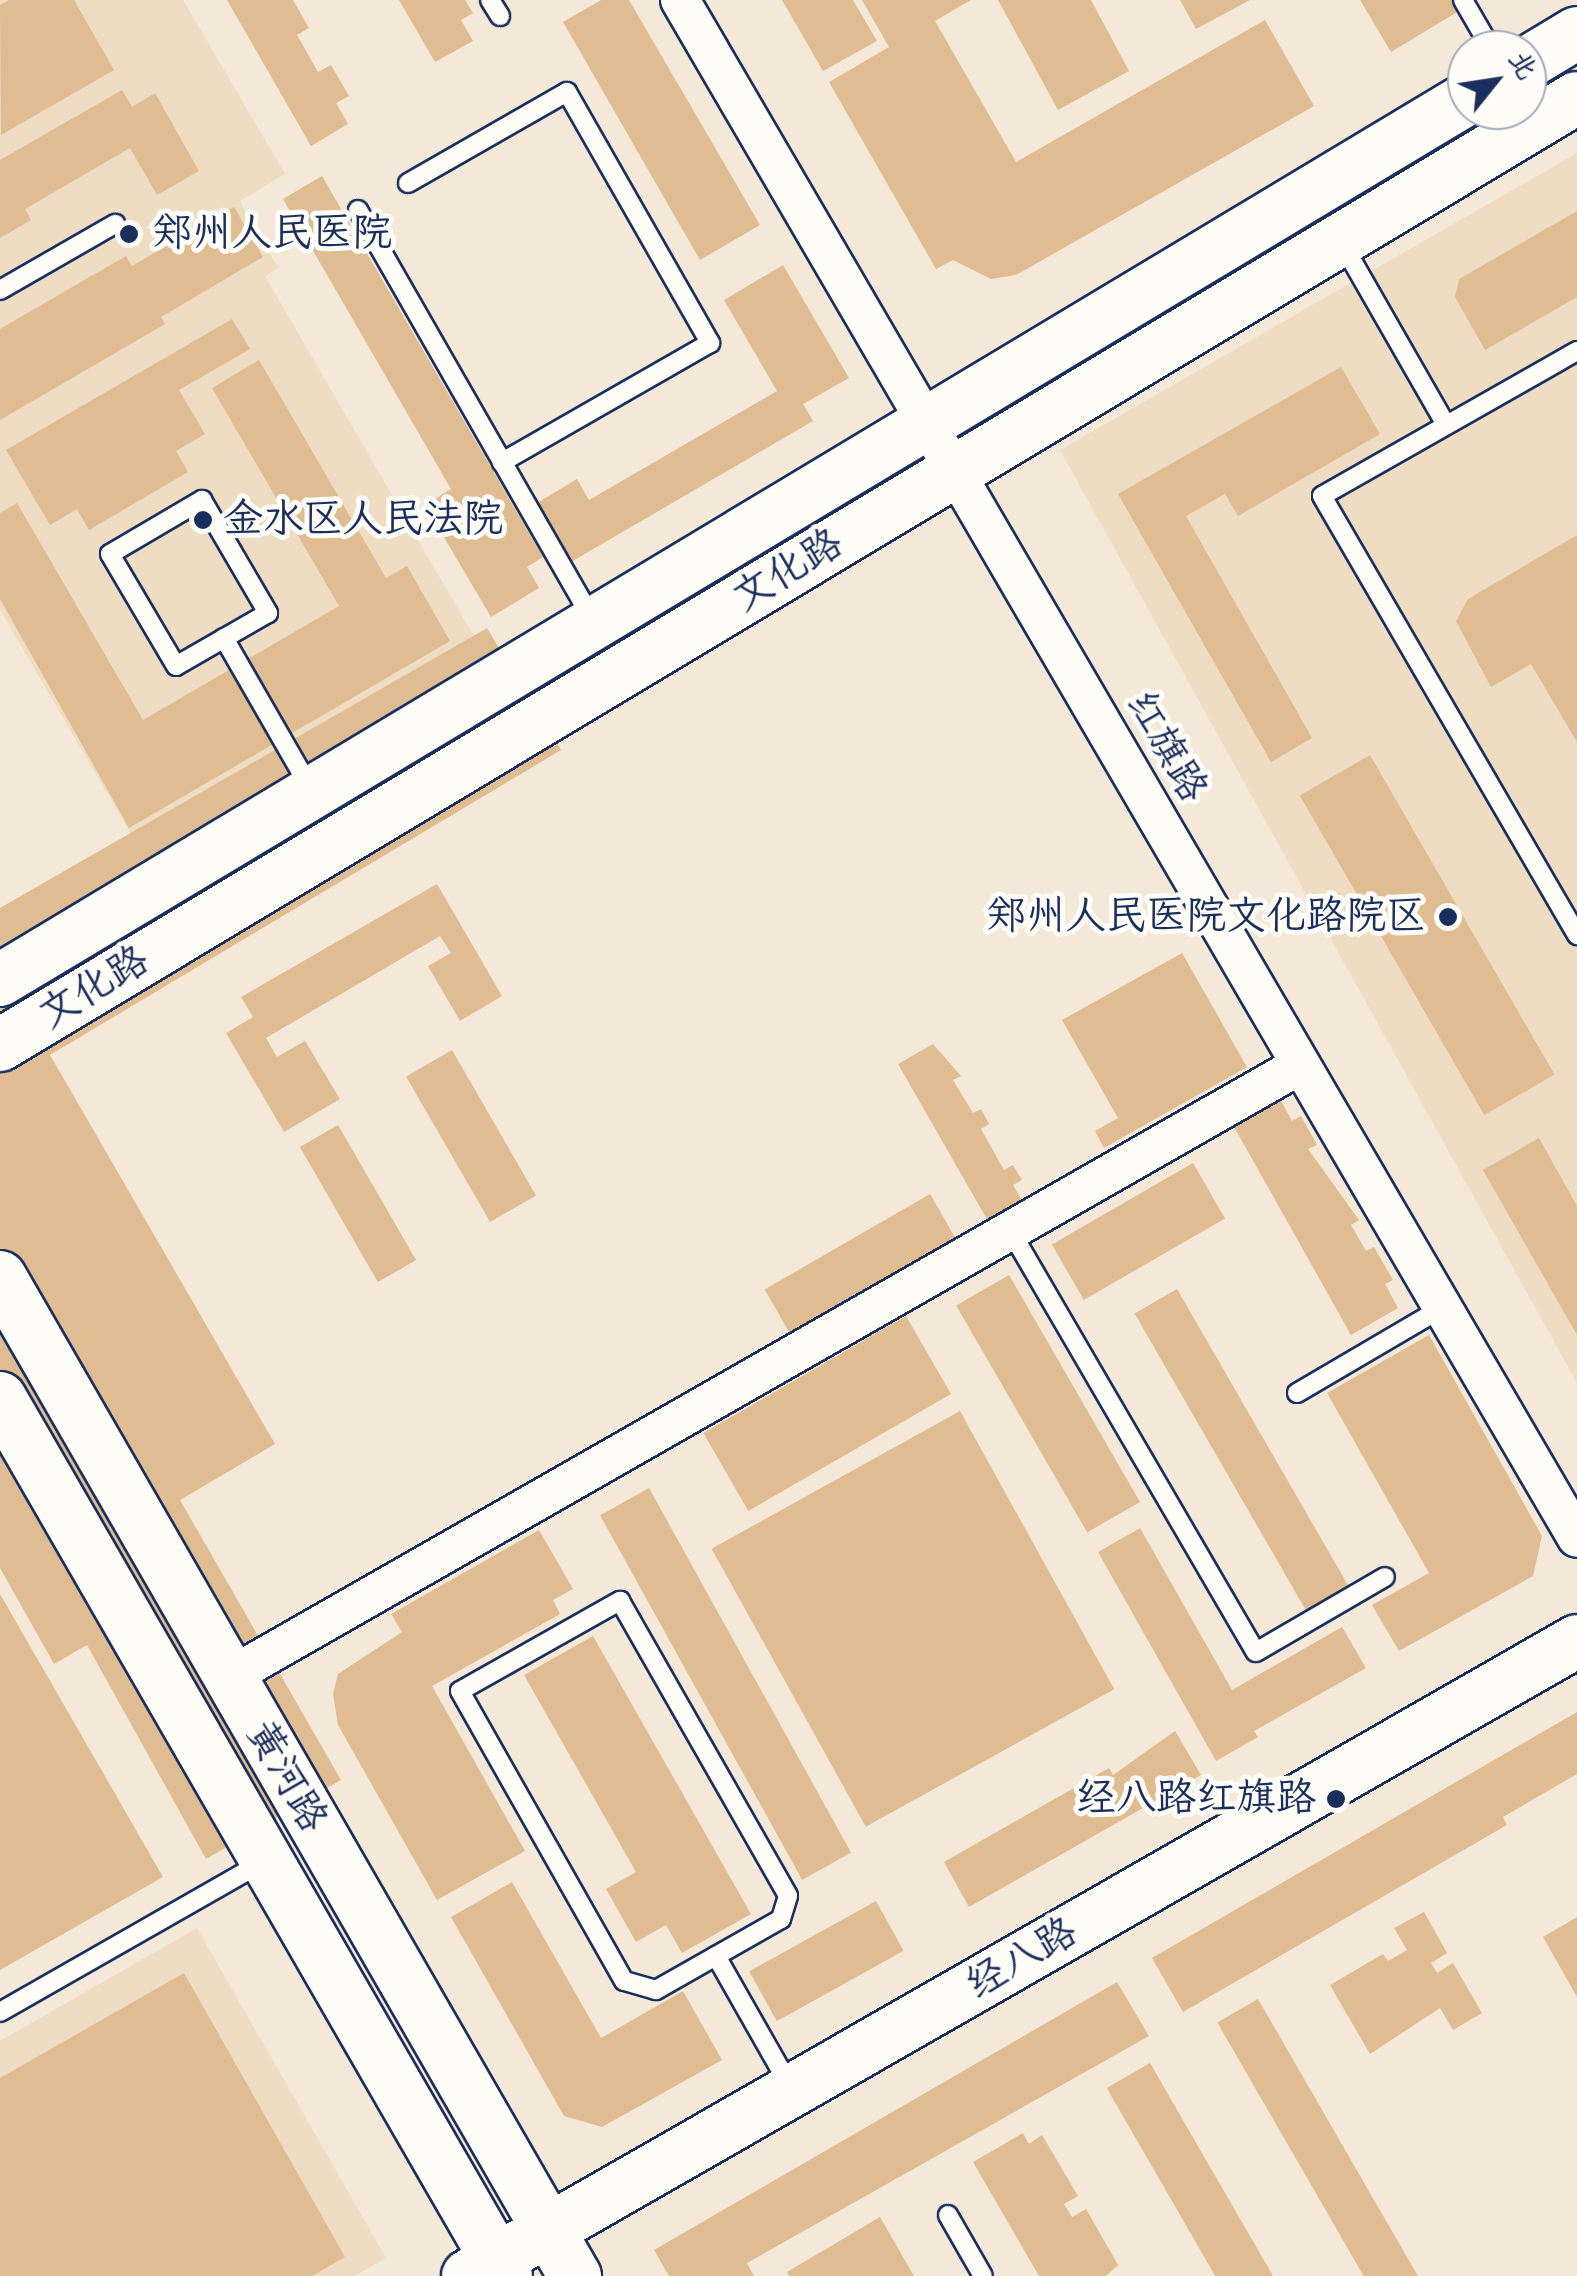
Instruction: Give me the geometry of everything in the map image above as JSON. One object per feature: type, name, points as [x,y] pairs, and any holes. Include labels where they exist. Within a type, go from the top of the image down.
[{"type":"main road","points":[[1547,52],[1577,34]]},
{"type":"main road","name":"文化路","points":[[0,1045],[1577,98]]},
{"type":"main road","name":"文化路","points":[[0,980],[1447,112]]},
{"type":"main road","name":"黄河路","points":[[0,1277],[575,2276]]},
{"type":"main road","name":"黄河路","points":[[0,1398],[265,1861],[490,2271]]},
{"type":"main road","name":"经八路","points":[[490,2271],[548,2230],[1577,1641]]},
{"type":"street","name":"红旗路","points":[[680,0],[1577,1538]]},
{"type":"street","points":[[229,1678],[1300,1064]]},
{"type":"lane","points":[[1463,0],[1480,30]]},
{"type":"lane","points":[[408,183],[566,92],[710,343],[502,462]]},
{"type":"lane","points":[[358,210],[594,623]]},
{"type":"lane","points":[[0,290],[115,224]]},
{"type":"lane","points":[[1340,240],[1446,426]]},
{"type":"lane","points":[[1577,351],[1322,496],[1577,934]]},
{"type":"lane","points":[[202,500],[268,613],[224,638],[176,666],[110,554],[202,500]]},
{"type":"lane","points":[[224,638],[313,792]]},
{"type":"lane","points":[[1010,1230],[1256,1652],[1385,1577]]},
{"type":"lane","points":[[1297,1392],[1442,1308]]},
{"type":"lane","points":[[620,1601],[788,1896],[782,1919],[716,1956],[656,1990],[624,1981],[460,1691],[620,1601]]},
{"type":"lane","points":[[0,2012],[265,1861]]},
{"type":"lane","points":[[716,1956],[792,2090]]},
{"type":"lane","points":[[948,2215],[983,2276]]},
{"type":"shaded area","name":"金水区人民法院","points":[[0,0],[183,0],[285,174],[240,201],[278,268],[265,276],[476,640],[134,839],[0,610]]},
{"type":"shaded area","name":"郑州人民医院文化路院区","points":[[1577,153],[1577,1383],[1060,450]]},
{"type":"shaded area","points":[[197,1928],[386,2258],[355,2276],[0,2276],[0,2041]]},
{"type":"building","points":[[9,0],[74,0],[114,70],[1,135],[0,5]]},
{"type":"building","points":[[227,0],[293,0],[309,28],[297,35],[318,72],[331,65],[349,96],[336,103],[348,124],[311,146]]},
{"type":"building","points":[[399,0],[465,0],[473,13],[461,20],[473,41],[435,62]]},
{"type":"building","points":[[601,0],[629,0],[760,225],[700,260],[563,22]]},
{"type":"building","points":[[782,0],[853,0],[877,41],[823,71]]},
{"type":"building","points":[[862,0],[971,0],[935,21],[1016,162],[1265,20],[1314,106],[1016,275],[991,279],[953,260],[936,269],[829,82],[889,47]]},
{"type":"building","points":[[998,0],[1091,0],[1129,71],[1058,110]]},
{"type":"building","points":[[1180,0],[1250,0],[1196,29]]},
{"type":"building","points":[[1360,0],[1477,0],[1391,52]]},
{"type":"building","points":[[122,90],[132,107],[155,93],[199,171],[157,195],[130,148],[25,209],[31,220],[0,238],[0,160]]},
{"type":"building","points":[[322,176],[543,557],[527,567],[539,588],[491,617],[425,505],[451,489],[283,199]]},
{"type":"building","points":[[234,207],[263,257],[161,317],[165,324],[0,420],[0,329],[126,256],[132,266]]},
{"type":"building","points":[[1577,211],[1577,297],[1485,350],[1455,297],[1459,279]]},
{"type":"building","points":[[783,265],[849,378],[803,404],[813,421],[571,562],[537,503],[577,479],[589,500],[777,391],[724,300]]},
{"type":"building","points":[[232,319],[250,349],[179,390],[205,434],[176,451],[188,472],[89,530],[77,509],[50,525],[6,450]]},
{"type":"building","points":[[259,360],[386,578],[407,566],[450,641],[129,828],[0,599],[0,513],[17,503],[143,720],[339,606],[212,388]]},
{"type":"building","points":[[1341,367],[1380,434],[1238,516],[1225,494],[1186,516],[1312,738],[1271,762],[1118,494]]},
{"type":"building","points":[[1577,535],[1577,742],[1531,664],[1491,687],[1456,621],[1468,599]]},
{"type":"building","points":[[487,628],[561,750],[50,1055],[275,1444],[180,1500],[341,1780],[206,1859],[87,1645],[54,1664],[0,1568],[0,908]]},
{"type":"building","points":[[1370,755],[1554,1075],[1484,1115],[1300,796]]},
{"type":"building","points":[[437,884],[502,996],[460,1021],[428,966],[451,953],[440,936],[266,1038],[277,1057],[305,1041],[340,1099],[284,1132],[226,1033],[253,1017],[241,997]]},
{"type":"building","points":[[1182,953],[1247,1067],[1104,1148],[1095,1131],[1118,1118],[1062,1020]]},
{"type":"building","points":[[933,1044],[961,1076],[953,1080],[973,1113],[981,1109],[989,1124],[981,1129],[1004,1170],[1013,1165],[1022,1180],[1013,1185],[1026,1208],[992,1228],[898,1064]]},
{"type":"building","points":[[452,1050],[536,1195],[490,1222],[406,1076]]},
{"type":"building","points":[[1280,1099],[1292,1121],[1301,1116],[1317,1145],[1308,1149],[1359,1220],[1351,1225],[1366,1251],[1374,1247],[1393,1280],[1385,1284],[1398,1308],[1351,1335],[1233,1125]]},
{"type":"building","points":[[338,1125],[416,1260],[378,1282],[300,1147]]},
{"type":"building","points":[[1539,1138],[1577,1206],[1577,1335],[1483,1170]]},
{"type":"building","points":[[1193,1163],[1225,1218],[1084,1300],[1052,1244]]},
{"type":"building","points":[[930,1194],[956,1238],[790,1334],[765,1290]]},
{"type":"building","points":[[1009,1275],[1140,1502],[1087,1532],[956,1306]]},
{"type":"building","points":[[1177,1289],[1351,1590],[1309,1615],[1135,1314]]},
{"type":"building","points":[[906,1316],[951,1394],[748,1511],[703,1433]]},
{"type":"building","points":[[1429,1335],[1542,1536],[1533,1576],[1399,1651],[1372,1605],[1429,1573],[1327,1393]]},
{"type":"building","points":[[960,1411],[1114,1689],[866,1827],[712,1549]]},
{"type":"building","points":[[649,1488],[851,1853],[802,1880],[600,1515]]},
{"type":"building","points":[[1140,1528],[1232,1690],[1342,1627],[1366,1668],[1254,1731],[1258,1737],[1216,1761],[1098,1552]]},
{"type":"building","points":[[539,1530],[573,1589],[553,1600],[560,1614],[432,1686],[525,1851],[437,1900],[338,1725],[333,1694],[338,1674],[402,1632],[391,1614]]},
{"type":"building","points":[[0,1594],[163,1877],[0,1970]]},
{"type":"building","points":[[593,1636],[751,1914],[682,1953],[666,1925],[636,1942],[606,1889],[636,1872],[524,1675]]},
{"type":"building","points":[[1577,1712],[1577,1774],[1503,1817],[1507,1825],[1183,2012],[1152,1958]]},
{"type":"building","points":[[1175,1731],[1201,1775],[969,1907],[944,1862],[1109,1768],[1113,1775]]},
{"type":"building","points":[[512,1882],[601,2038],[683,1991],[722,2060],[602,2127],[564,2116],[451,1917]]},
{"type":"building","points":[[876,1901],[904,1951],[777,2021],[749,1971]]},
{"type":"building","points":[[1424,1912],[1447,1953],[1431,1963],[1437,1973],[1453,1963],[1482,2013],[1453,2030],[1440,2008],[1370,2054],[1330,1985],[1383,1954],[1388,1961],[1407,1950],[1394,1928]]},
{"type":"building","points":[[1577,1917],[1577,1997],[1543,1937]]},
{"type":"building","points":[[184,1973],[345,2257],[312,2276],[0,2276],[0,2078]]},
{"type":"building","points":[[1117,1982],[1149,2036],[747,2263],[754,2276],[669,2276],[654,2250]]},
{"type":"building","points":[[1258,1999],[1418,2276],[1364,2276],[1217,2022]]},
{"type":"building","points":[[1150,2063],[1273,2276],[1215,2276],[1107,2088]]},
{"type":"building","points":[[1023,2133],[1029,2144],[1042,2135],[1078,2196],[1064,2204],[1072,2217],[1086,2209],[1118,2265],[1106,2276],[1039,2276],[973,2162]]},
{"type":"building","points":[[880,2217],[914,2276],[789,2276],[787,2272]]},
{"type":"place","name":"郑州人民医院","points":[[129,234]]},
{"type":"place","name":"金水区人民法院","points":[[203,520]]},
{"type":"place","name":"郑州人民医院文化路院区","points":[[1448,917]]},
{"type":"place","name":"经八路红旗路","points":[[1336,1799]]}]
